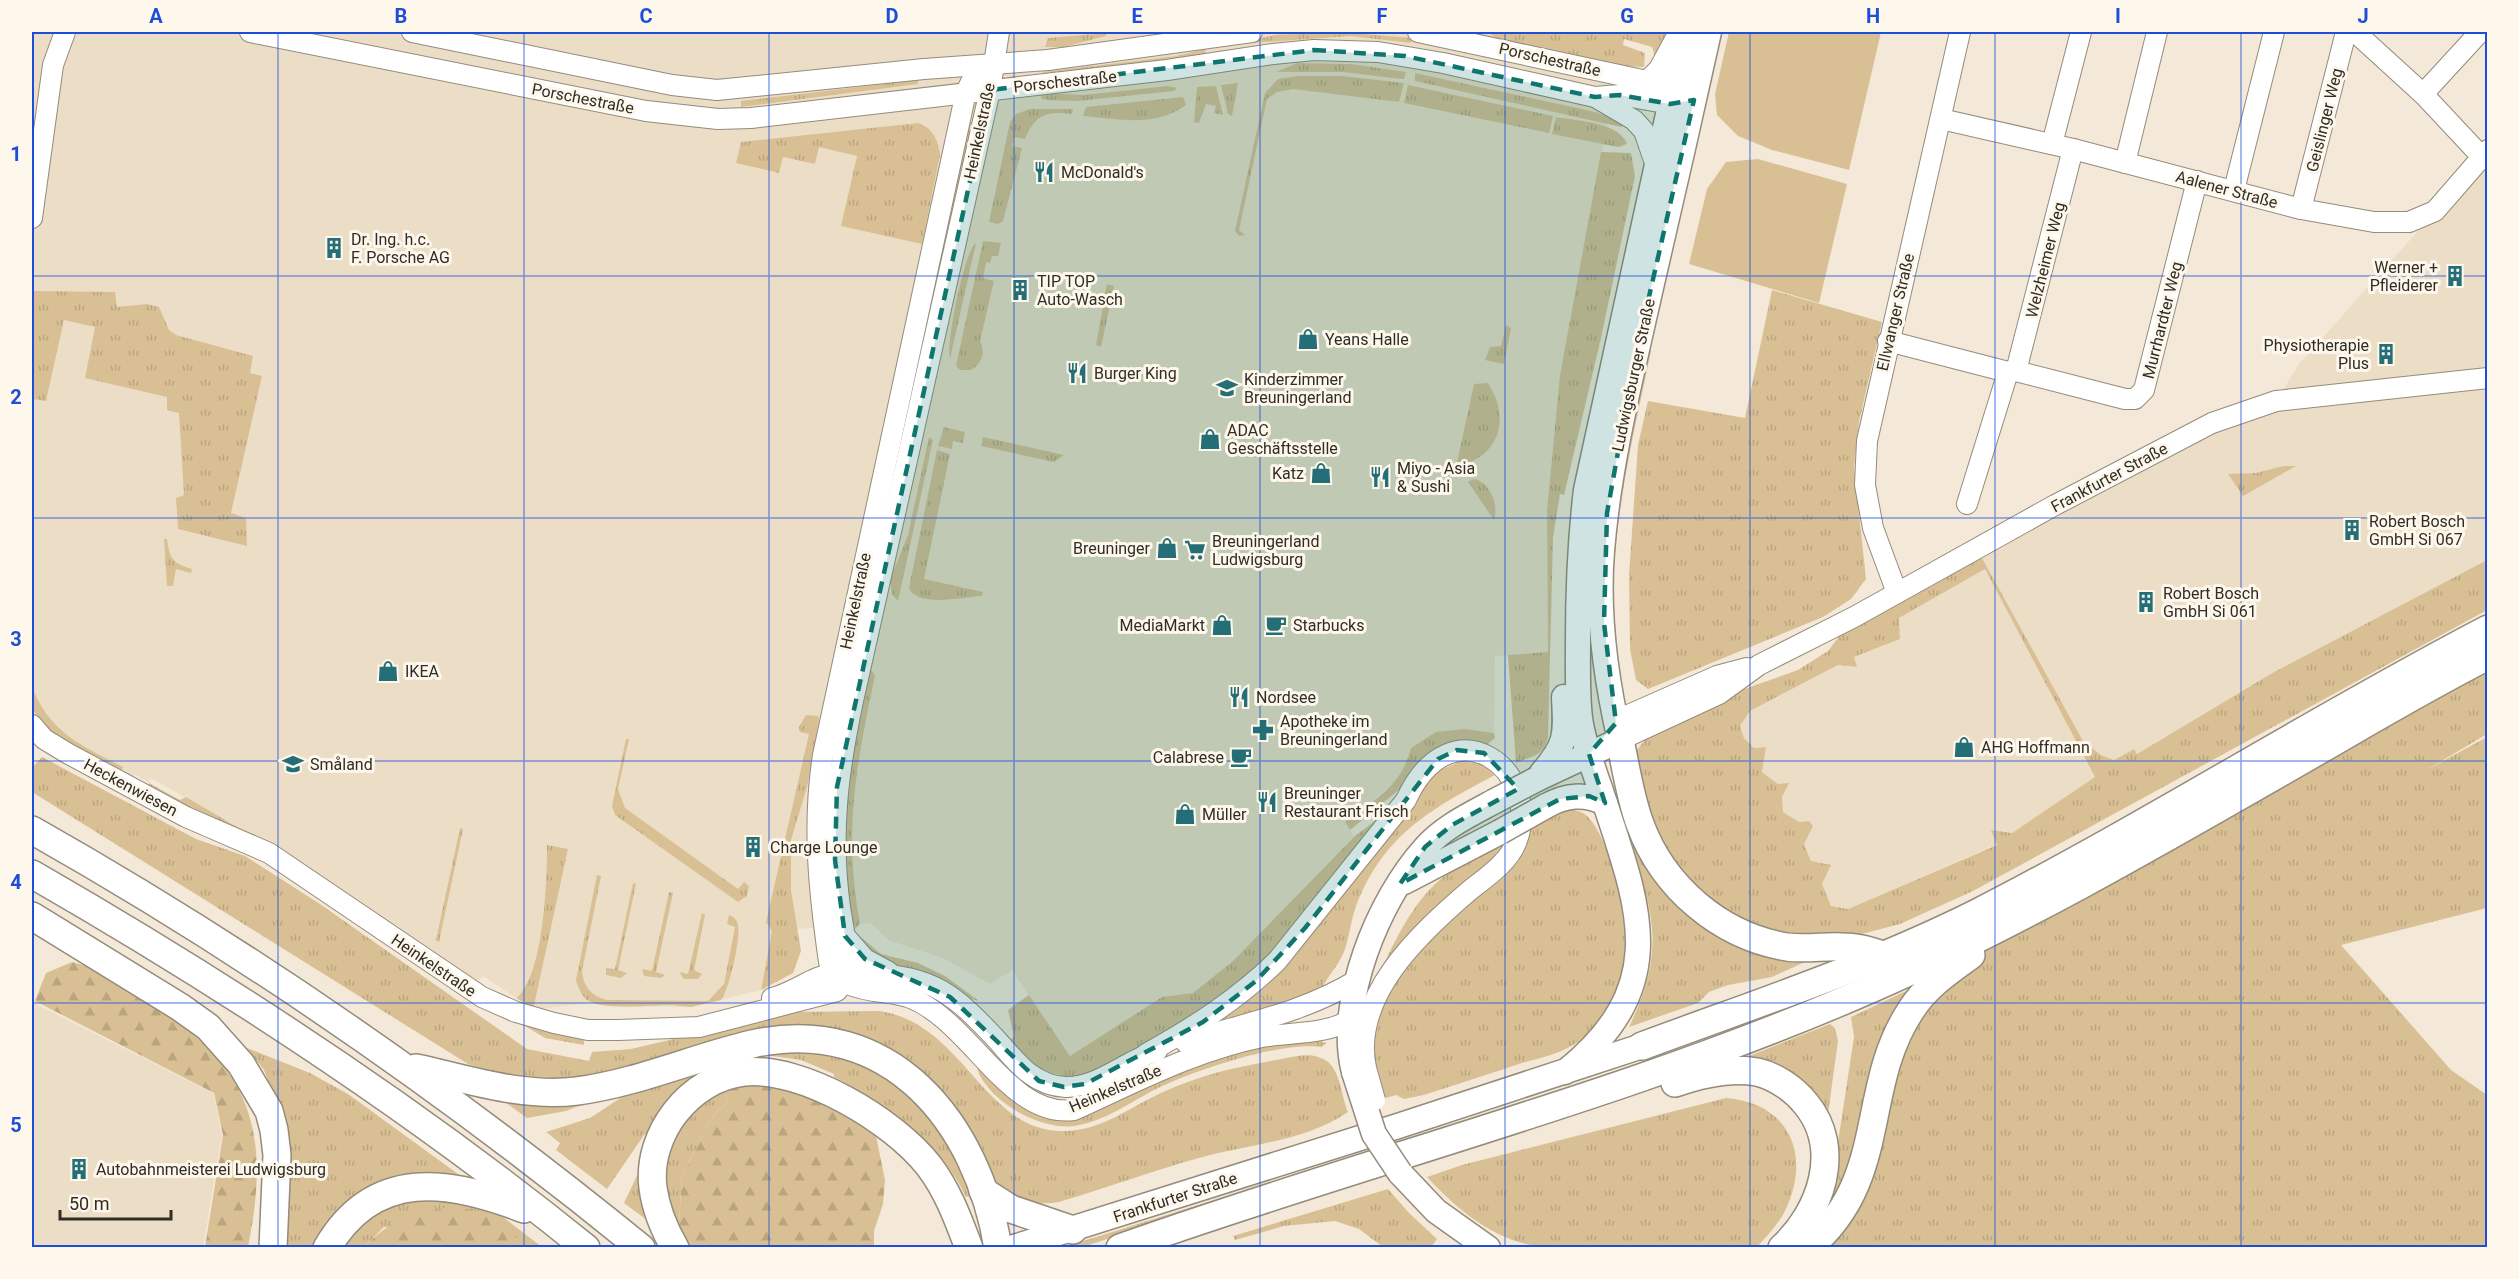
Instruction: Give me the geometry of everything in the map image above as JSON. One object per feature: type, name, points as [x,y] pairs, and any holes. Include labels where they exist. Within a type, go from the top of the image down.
[{"type":"highway","points":[[1642,1046],[1797,992],[1886,956],[1976,913],[2070,864],[2487,629]]},
{"type":"highway","name":"Frankfurter Straße","points":[[1120,1248],[1249,1202],[1370,1166],[1622,1085],[1838,1002],[1990,933],[2183,829],[2487,656]]},
{"type":"highway","points":[[1618,731],[1640,823],[1663,868],[1681,891],[1722,923],[1764,942],[1812,950],[1854,947],[1886,956]]},
{"type":"highway","points":[[32,830],[131,886],[318,1005],[534,1162],[641,1248]]},
{"type":"highway","points":[[32,874],[225,988],[321,1052],[395,1102],[586,1248]]},
{"type":"highway","points":[[32,916],[180,1006],[208,1027],[241,1064],[269,1111],[277,1155],[273,1248]]},
{"type":"highway","points":[[1808,1248],[1834,1221],[1857,1184],[1869,1148],[1886,1065],[1894,1041],[1911,1009],[1934,982],[1971,955],[1990,933]]},
{"type":"highway","points":[[403,1065],[501,1087],[537,1091],[574,1091],[635,1079],[752,1044],[786,1039],[815,1040],[846,1045],[876,1056],[898,1070],[940,1107],[967,1147],[983,1191],[998,1248]]},
{"type":"highway","points":[[675,1248],[662,1224],[653,1187],[655,1155],[660,1137],[671,1118],[692,1094],[717,1079],[745,1072],[776,1073],[815,1084],[840,1097],[892,1132],[927,1164],[940,1182],[969,1248]]},
{"type":"highway","points":[[1622,1085],[1663,1087],[1714,1072],[1758,1072],[1798,1094],[1821,1128],[1826,1149],[1825,1170],[1809,1216],[1782,1248]]},
{"type":"highway","points":[[255,1248],[265,1167],[260,1098]]},
{"type":"highway","points":[[1167,1248],[1340,1192],[1370,1166]]},
{"type":"highway","points":[[327,1248],[345,1221],[368,1203],[394,1190],[421,1186],[449,1186],[472,1191],[550,1219]]},
{"type":"highway","points":[[983,1191],[1011,1209],[1073,1230]]},
{"type":"main road","name":"Ludwigsburger Straße","points":[[1565,1072],[1597,1043],[1616,1018],[1630,989],[1638,957],[1640,937],[1637,916],[1580,718],[1578,597],[1586,490],[1686,32]]},
{"type":"main road","name":"Ludwigsburger Straße","points":[[1618,731],[1604,623],[1602,553],[1607,513],[1635,358],[1709,32]]},
{"type":"main road","points":[[1537,778],[1553,760],[1565,736],[1564,627],[1578,597]]},
{"type":"main road","points":[[1488,1248],[1436,1211],[1400,1173],[1374,1134],[1357,1063],[1340,1023],[1376,931],[1400,884],[1425,847],[1452,825],[1537,778],[1589,754],[1618,731]]},
{"type":"main road","points":[[1400,884],[1546,806],[1572,796],[1589,796],[1605,802]]},
{"type":"main road","name":"Frankfurter Straße","points":[[1011,1248],[1642,1046]]},
{"type":"street","points":[[32,218],[53,65],[65,32]]},
{"type":"street","name":"Porschestraße","points":[[250,32],[646,111],[718,119],[751,118],[1314,50],[1378,52],[1443,63],[1596,97],[1671,96],[1694,100]]},
{"type":"street","name":"Porschestraße","points":[[412,32],[701,89],[724,90],[992,63],[1048,60],[1252,32]]},
{"type":"street","points":[[992,63],[999,32]]},
{"type":"street","name":"Porschestraße","points":[[1418,32],[1448,35],[1647,81],[1671,96]]},
{"type":"street","points":[[1647,81],[1659,69],[1680,32]]},
{"type":"street","name":"Ellwanger Straße","points":[[1897,593],[1873,528],[1865,485],[1867,441],[1960,32]]},
{"type":"street","points":[[2052,144],[2081,32]]},
{"type":"street","points":[[2125,163],[2157,32]]},
{"type":"street","points":[[2234,190],[2274,32]]},
{"type":"street","name":"Geislinger Weg","points":[[2301,209],[2346,32]]},
{"type":"street","points":[[2355,32],[2484,154]]},
{"type":"street","points":[[2422,94],[2480,32]]},
{"type":"street","points":[[1443,63],[1448,35]]},
{"type":"street","points":[[427,67],[433,36]]},
{"type":"street","name":"Heinkelstraße","points":[[992,63],[990,90],[841,712],[820,773],[816,835],[818,889],[840,976],[858,988],[900,995],[932,1009],[962,1034],[1012,1088],[1035,1103],[1066,1111],[1074,1110],[1194,1055],[1270,1035],[1340,1023]]},
{"type":"street","name":"Heinkelstraße","points":[[238,839],[272,851],[482,997],[516,1012],[570,1027],[618,1030],[699,1027],[837,991],[845,936],[835,860],[834,823],[841,712],[966,92],[974,76],[992,63]]},
{"type":"street","name":"Porschestraße","points":[[1596,97],[1634,120],[1649,140],[1656,166]]},
{"type":"street","name":"Aalener Straße","points":[[1941,119],[2073,149],[2301,209],[2374,222],[2409,222],[2435,211],[2484,154]]},
{"type":"street","name":"Welzheimer Weg","points":[[2012,371],[2073,149]]},
{"type":"street","name":"Murrhardter Weg","points":[[1888,341],[2125,399],[2135,399],[2144,390],[2197,182]]},
{"type":"street","points":[[1967,504],[2012,371]]},
{"type":"street","name":"Frankfurter Straße","points":[[1618,731],[1719,694],[1759,665],[2212,423],[2276,401],[2326,393],[2487,378]]},
{"type":"street","name":"Heckenwiesen","points":[[32,725],[44,739],[67,753],[186,817],[238,839]]},
{"type":"street","points":[[1146,1054],[1203,1022],[1256,981],[1277,961],[1328,901],[1406,800],[1413,785],[1427,768],[1457,750],[1476,751],[1490,756],[1514,783],[1521,820],[1516,843],[1496,868],[1423,932],[1400,957],[1378,996],[1367,1027],[1365,1044],[1357,1063]]},
{"type":"street","name":"Heinkelstraße","points":[[845,936],[866,959],[891,973],[925,982],[950,997],[977,1020],[1023,1069],[1039,1081],[1053,1085],[1085,1084],[1146,1054],[1299,1010],[1330,997],[1357,980]]},
{"type":"street","name":"Heinkelstraße","points":[[840,976],[891,973]]},
{"type":"highlighted area","points":[[1314,50],[1405,56],[1595,97],[1620,95],[1670,104],[1694,100],[1635,358],[1607,513],[1604,623],[1616,723],[1589,754],[1605,803],[1589,796],[1560,799],[1400,884],[1425,847],[1452,825],[1518,789],[1484,753],[1457,750],[1438,759],[1305,928],[1256,981],[1203,1022],[1085,1084],[1064,1087],[1039,1081],[950,997],[865,959],[845,936],[835,860],[837,787],[990,90]]},
{"type":"shaded area","points":[[32,32],[1625,32],[1560,375],[1547,510],[1548,652],[1495,656],[1494,733],[1465,729],[1407,763],[1393,784],[1345,822],[1354,837],[1233,961],[1193,993],[1162,997],[1070,1056],[1012,970],[990,984],[943,958],[888,940],[871,923],[773,931],[761,990],[691,1007],[621,1006],[594,1002],[533,1010],[483,976],[477,983],[274,848],[151,778],[149,783],[135,774],[133,782],[120,776],[122,767],[78,743],[52,724],[32,728]]},
{"type":"shaded area","points":[[2487,154],[2487,560],[2274,672],[2137,754],[2134,749],[2114,760],[2101,755],[2083,741],[1987,568],[1986,570],[2096,778],[2012,833],[1992,831],[1997,844],[1848,909],[1831,906],[1804,844],[1808,834],[1799,822],[1783,812],[1778,784],[1762,772],[1765,747],[1754,748],[1744,738],[1740,726],[1750,711],[1838,665],[1856,667],[1854,657],[1900,639],[1899,618],[1985,569],[1977,549],[2276,401],[2299,364]]},
{"type":"shaded area","points":[[32,1002],[213,1093],[222,1135],[203,1247],[32,1247]]},
{"type":"green space","points":[[1340,32],[1412,38],[1411,43],[1350,36],[1239,44],[1276,35]]},
{"type":"green space","points":[[1488,32],[1670,32],[1656,60],[1652,47],[1624,39],[1623,45],[1645,53],[1644,67],[1618,66],[1497,39]]},
{"type":"green space","points":[[1729,32],[1881,32],[1849,170],[1772,150],[1738,136],[1717,115],[1715,94]]},
{"type":"green space","points":[[1106,33],[1106,36],[1063,47],[1045,47],[1048,38]]},
{"type":"green space","points":[[1205,49],[1206,54],[1042,77],[1043,72],[1176,56]]},
{"type":"green space","points":[[1297,63],[1351,64],[1406,72],[1404,79],[1401,79],[1343,72],[1276,72]]},
{"type":"green space","points":[[1415,73],[1595,112],[1624,125],[1621,127],[1415,81]]},
{"type":"green space","points":[[1299,76],[1342,76],[1404,83],[1399,102],[1293,89],[1277,92],[1267,99],[1239,230],[1245,235],[1239,236],[1235,231],[1265,93],[1278,79]]},
{"type":"green space","points":[[918,80],[918,84],[741,107],[741,101]]},
{"type":"green space","points":[[1238,83],[1232,116],[1228,114],[1221,85]]},
{"type":"green space","points":[[1408,85],[1553,116],[1549,133],[1404,103]]},
{"type":"green space","points":[[1168,86],[1177,88],[1174,91],[1077,101],[1042,99],[1040,93],[1084,95]]},
{"type":"green space","points":[[1216,86],[1223,115],[1214,113],[1216,106],[1206,104],[1199,123],[1194,122],[1197,87]]},
{"type":"green space","points":[[1183,97],[1186,105],[1162,117],[1123,120],[1083,116],[1086,107]]},
{"type":"green space","points":[[1030,109],[1073,109],[1072,114],[1055,113],[1043,116],[1033,124],[1025,139],[1014,137],[1012,146],[1022,148],[1003,221],[998,224],[989,222],[1010,122],[1016,114]]},
{"type":"green space","points":[[1556,117],[1607,127],[1616,131],[1627,144],[1618,147],[1552,134]]},
{"type":"green space","points":[[968,122],[973,122],[920,365],[916,365]]},
{"type":"green space","points":[[918,123],[934,135],[940,155],[922,244],[841,226],[857,156],[819,147],[815,164],[783,157],[779,173],[736,163],[741,142]]},
{"type":"green space","points":[[1601,152],[1631,153],[1635,176],[1601,338],[1564,495],[1560,494],[1553,537],[1548,738],[1546,745],[1539,753],[1516,763],[1508,655],[1548,652],[1547,510],[1560,375]]},
{"type":"green space","points":[[1758,159],[1847,184],[1819,303],[1689,264],[1707,189],[1726,162]]},
{"type":"green space","points":[[983,241],[1001,243],[998,256],[992,256],[990,263],[986,262],[983,278],[994,281],[980,341],[983,354],[978,364],[971,370],[960,370],[956,366]]},
{"type":"green space","points":[[976,243],[950,359],[950,336],[957,298],[967,262]]},
{"type":"green space","points":[[1107,284],[1114,286],[1101,347],[1096,345]]},
{"type":"green space","points":[[1772,290],[1882,322],[1859,422],[1854,467],[1866,579],[1851,599],[1823,617],[1648,689],[1636,680],[1630,649],[1629,575],[1638,445],[1648,401],[1745,418]]},
{"type":"green space","points":[[34,291],[115,292],[117,307],[147,304],[159,307],[169,330],[176,335],[253,356],[250,373],[262,376],[231,513],[246,518],[247,546],[178,529],[176,498],[184,495],[179,413],[167,410],[167,397],[85,378],[95,327],[64,320],[46,401],[32,399]]},
{"type":"green space","points":[[1506,325],[1511,328],[1504,364],[1485,360],[1490,347],[1501,346]]},
{"type":"green space","points":[[1647,350],[1651,351],[1628,460],[1616,543],[1614,596],[1620,671],[1617,674],[1610,616],[1615,511]]},
{"type":"green space","points":[[1488,383],[1499,410],[1500,423],[1497,435],[1492,446],[1483,455],[1456,467],[1474,384]]},
{"type":"green space","points":[[944,427],[965,432],[963,443],[953,441],[952,449],[938,446]]},
{"type":"green space","points":[[929,437],[933,440],[898,601],[892,594],[890,580],[908,535]]},
{"type":"green space","points":[[983,437],[1064,455],[1054,462],[981,446]]},
{"type":"green space","points":[[937,450],[950,454],[924,579],[983,592],[982,596],[931,600],[921,598],[909,588]]},
{"type":"green space","points":[[2283,466],[2296,466],[2243,496],[2228,474],[2256,473]]},
{"type":"green space","points":[[1474,479],[1485,485],[1492,495],[1495,508],[1494,520],[1468,482]]},
{"type":"green space","points":[[164,539],[167,539],[173,559],[180,565],[192,569],[191,573],[176,569],[173,586],[167,586]]},
{"type":"green space","points":[[1977,549],[2083,741],[2101,755],[2114,760],[2134,749],[2137,754],[2274,672],[2487,560],[2487,610],[1973,891],[1900,924],[1835,941],[1773,934],[1724,914],[1668,858],[1650,822],[1636,751],[1649,735],[1722,697],[1798,670],[1828,651],[1854,617]],"holes":[[[1985,569],[2095,777],[2012,833],[1991,830],[1997,845],[1848,909],[1831,906],[1822,884],[1831,865],[1811,861],[1804,844],[1813,826],[1809,821],[1799,822],[1783,812],[1782,797],[1789,783],[1778,784],[1762,772],[1766,747],[1754,748],[1744,738],[1740,726],[1750,711],[1838,665],[1857,667],[1854,657],[1900,639],[1899,618]]]},
{"type":"green space","points":[[2487,656],[2487,734],[2425,771],[2487,737],[2487,908],[2341,945],[2451,1070],[2487,1095],[2487,1247],[1808,1248],[1825,1232],[1888,1057],[1971,955]]},
{"type":"green space","points":[[871,670],[875,675],[857,770],[852,828],[852,858],[860,924],[855,929],[846,861],[846,830],[851,767]]},
{"type":"green space","points":[[32,687],[39,703],[58,727],[80,744],[123,767],[120,776],[46,730],[32,708]]},
{"type":"green space","points":[[806,715],[818,716],[819,719],[807,787],[791,840],[791,890],[801,951],[793,973],[761,990],[772,931],[766,922],[809,734],[800,732],[799,727]]},
{"type":"green space","points":[[1465,729],[1494,733],[1495,738],[1488,744],[1459,742],[1432,753],[1400,789],[1350,830],[1345,822],[1386,791],[1401,773],[1411,748],[1436,732]]},
{"type":"green space","points":[[626,739],[629,739],[618,789],[625,808],[738,889],[744,882],[749,886],[747,896],[738,902],[615,815],[612,806]]},
{"type":"green space","points":[[42,757],[196,839],[245,856],[320,904],[527,1049],[589,1061],[592,1052],[631,1049],[788,1012],[879,1011],[908,1020],[933,1035],[994,1098],[1015,1116],[1039,1128],[1080,1130],[1105,1122],[1163,1092],[1204,1076],[1303,1055],[1322,1058],[1332,1066],[1348,1112],[1331,1122],[1295,1136],[1199,1158],[1059,1202],[1037,1203],[1018,1198],[1001,1187],[863,1041],[590,1081],[514,1078],[468,1064],[32,792],[32,768]]},
{"type":"green space","points":[[1461,761],[1482,764],[1495,775],[1430,812],[1395,842],[1367,881],[1356,906],[1345,949],[1324,984],[1325,991],[1204,1028],[1436,772]]},
{"type":"green space","points":[[149,783],[180,800],[186,797],[266,844],[147,790]]},
{"type":"green space","points":[[1568,809],[1583,813],[1597,829],[1611,864],[1621,907],[1624,927],[1624,960],[1614,994],[1602,1016],[1578,1042],[1557,1053],[1424,1095],[1404,1099],[1396,1095],[1383,1099],[1371,1050],[1380,1008],[1407,960],[1522,851],[1531,829],[1556,813]]},
{"type":"green space","points":[[1387,814],[1288,940],[1219,1004],[1094,1072],[1069,1077],[1040,1070],[1009,1042],[1014,1036],[1008,1010],[1029,995],[1070,1056],[1162,997],[1193,993],[1233,961],[1354,837]]},
{"type":"green space","points":[[1631,822],[1645,858],[1805,962],[1772,977],[1728,985],[1709,992],[1698,1003],[1629,1027],[1642,997],[1652,948],[1652,925],[1648,903],[1625,825]]},
{"type":"green space","points":[[460,828],[463,829],[439,942],[436,940]]},
{"type":"green space","points":[[1507,842],[1501,851],[1406,937],[1382,968],[1408,918],[1425,894],[1460,866]]},
{"type":"green space","points":[[547,845],[568,849],[533,1010],[517,998],[526,986],[538,948],[545,903]]},
{"type":"green space","points":[[597,875],[601,876],[582,971],[589,990],[596,996],[607,1000],[708,1001],[724,984],[735,927],[727,924],[729,915],[738,923],[738,941],[731,975],[721,1000],[691,1007],[672,1005],[628,1007],[604,1005],[585,998],[576,980]]},
{"type":"green space","points":[[633,883],[636,884],[618,970],[627,973],[621,978],[606,975],[606,968],[615,969]]},
{"type":"green space","points":[[669,892],[673,893],[656,972],[665,975],[661,978],[644,976],[642,969],[652,971]]},
{"type":"green space","points":[[702,913],[705,915],[694,970],[702,974],[698,979],[684,979],[679,972],[688,974]]},
{"type":"green space","points":[[862,938],[881,954],[918,963],[945,976],[979,1001],[968,998],[927,974],[884,961],[859,941]]},
{"type":"green space","points":[[72,962],[91,968],[110,978],[181,1024],[209,1049],[230,1075],[245,1103],[254,1133],[257,1167],[255,1205],[248,1247],[205,1247],[223,1135],[214,1093],[35,1001],[46,973]]},
{"type":"green space","points":[[1921,984],[1852,1180],[1819,1217],[1833,1149],[1838,1142],[1854,1037],[1851,1017]]},
{"type":"green space","points":[[520,1023],[584,1038],[584,1045],[545,1038]]},
{"type":"green space","points":[[1830,1024],[1835,1028],[1838,1041],[1827,1121],[1744,1058]]},
{"type":"green space","points":[[1314,1039],[1326,1043],[1322,1047],[1284,1048],[1239,1058],[1158,1088],[1107,1116],[1074,1126],[1046,1123],[1017,1111],[992,1092],[977,1069],[978,1065],[1032,1112],[1055,1118],[1080,1118],[1162,1080],[1218,1058],[1256,1048]]},
{"type":"green space","points":[[247,1048],[310,1073],[348,1094],[458,1174],[457,1176],[443,1175],[318,1247],[285,1247],[283,1119],[264,1070]]},
{"type":"green space","points":[[804,1051],[857,1058],[924,1103],[976,1194],[966,1197],[942,1159],[910,1126],[873,1100],[834,1077],[834,1074],[801,1060],[765,1055]]},
{"type":"green space","points":[[712,1068],[658,1125],[644,1135],[607,1189],[556,1150],[560,1143],[546,1132],[590,1118],[634,1089]]},
{"type":"green space","points":[[752,1082],[800,1090],[875,1131],[885,1180],[883,1204],[874,1231],[874,1247],[688,1248],[678,1238],[682,1175],[713,1116],[728,1102],[725,1088]]},
{"type":"green space","points":[[725,1088],[728,1102],[713,1116],[682,1175],[678,1238],[659,1185],[678,1121]]},
{"type":"green space","points":[[600,1097],[566,1111],[527,1118],[502,1100]]},
{"type":"green space","points":[[1726,1098],[1748,1102],[1766,1110],[1780,1121],[1790,1136],[1795,1152],[1796,1171],[1793,1191],[1785,1211],[1776,1226],[1757,1247],[1558,1248],[1526,1244],[1498,1234],[1472,1218],[1427,1177],[1462,1165]]},
{"type":"green space","points":[[1346,1159],[1083,1247],[1061,1248]]},
{"type":"green space","points":[[642,1165],[655,1226],[624,1203]]},
{"type":"green space","points":[[1388,1189],[1437,1239],[1431,1247],[1383,1247],[1359,1229],[1335,1221],[1284,1226],[1235,1240],[1233,1236]]},
{"type":"green space","points":[[453,1196],[500,1215],[542,1247],[525,1247],[520,1244],[384,1227],[364,1247],[337,1248],[384,1204]]},
{"type":"green space","points":[[444,1208],[469,1209],[497,1218],[525,1247],[364,1247],[383,1230],[400,1220]]},
{"type":"place","name":"McDonald's","points":[[1044,172]]},
{"type":"place","name":"Dr. Ing. h.c. F. Porsche AG","points":[[334,248]]},
{"type":"place","name":"Werner + Pfleiderer","points":[[2455,276]]},
{"type":"place","name":"TIP TOP Auto-Wasch","points":[[1020,290]]},
{"type":"place","name":"Yeans Halle","points":[[1308,339]]},
{"type":"place","name":"Physiotherapie Plus","points":[[2386,354]]},
{"type":"place","name":"Burger King","points":[[1077,373]]},
{"type":"place","name":"Kinderzimmer Breuningerland","points":[[1227,388]]},
{"type":"place","name":"ADAC Geschäftsstelle","points":[[1210,439]]},
{"type":"place","name":"Katz","points":[[1321,473]]},
{"type":"place","name":"Miyo - Asia & Sushi","points":[[1380,477]]},
{"type":"place","name":"Robert Bosch GmbH Si 067","points":[[2352,530]]},
{"type":"place","name":"Breuninger","points":[[1167,548]]},
{"type":"place","name":"Breuningerland Ludwigsburg","points":[[1195,550]]},
{"type":"place","name":"Robert Bosch GmbH Si 061","points":[[2146,602]]},
{"type":"place","name":"MediaMarkt","points":[[1222,625]]},
{"type":"place","name":"Starbucks","points":[[1276,625]]},
{"type":"place","name":"IKEA","points":[[388,671]]},
{"type":"place","name":"Nordsee","points":[[1239,697]]},
{"type":"place","name":"Apotheke im Breuningerland","points":[[1263,730]]},
{"type":"place","name":"AHG Hoffmann","points":[[1964,747]]},
{"type":"place","name":"Calabrese","points":[[1241,757]]},
{"type":"place","name":"Småland","points":[[293,764]]},
{"type":"place","name":"Breuninger Restaurant Frisch","points":[[1267,802]]},
{"type":"place","name":"Müller","points":[[1185,814]]},
{"type":"place","name":"Charge Lounge","points":[[753,847]]},
{"type":"place","name":"Autobahnmeisterei Ludwigsburg","points":[[79,1169]]}]
